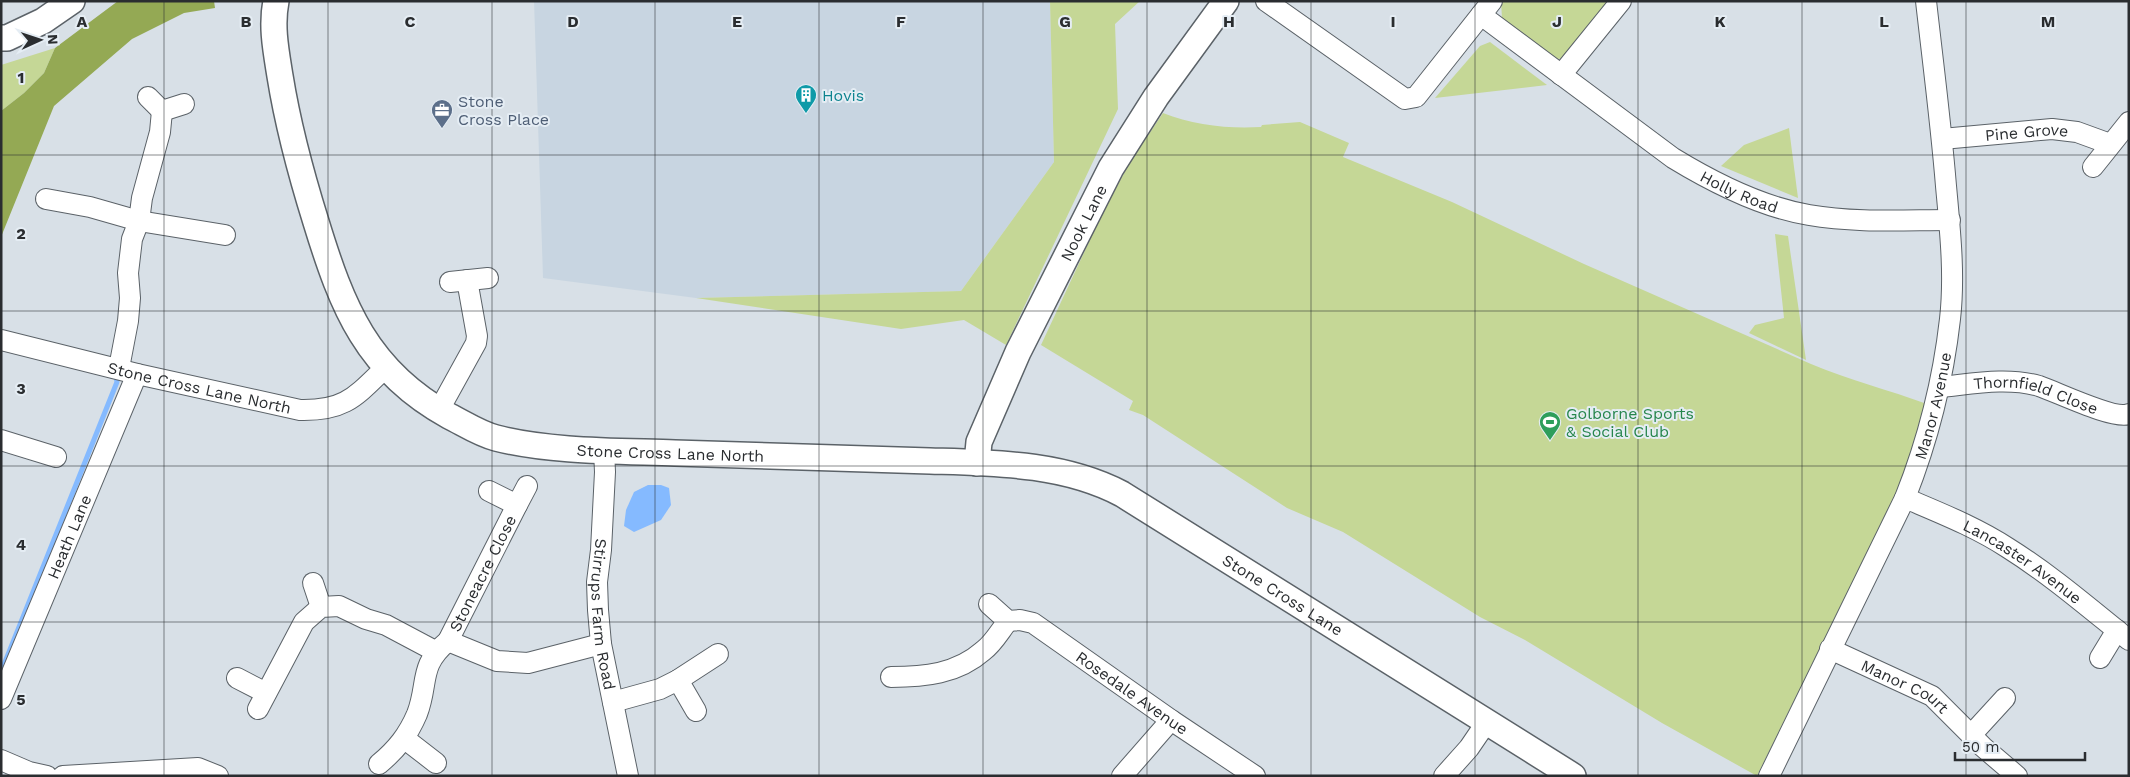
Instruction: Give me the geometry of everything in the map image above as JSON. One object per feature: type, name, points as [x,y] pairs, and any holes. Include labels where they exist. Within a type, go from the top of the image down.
[{"type":"street","points":[[1,38],[7,38],[43,21],[72,1]]},
{"type":"street","name":"Nook Lane","points":[[977,462],[979,442],[1018,352],[1111,168],[1156,97],[1226,1]]},
{"type":"street","points":[[1266,1],[1405,99],[1416,96],[1486,8]]},
{"type":"street","points":[[1561,76],[1621,1]]},
{"type":"street","name":"Manor Avenue","points":[[1768,776],[1905,498],[1922,456],[1940,387],[1950,318],[1952,266],[1950,220],[1926,1]]},
{"type":"street","name":"Stone Cross Lane North","points":[[273,5],[275,46],[286,115],[332,275],[364,340],[386,367],[413,391],[439,410],[492,437],[542,446],[604,450],[977,462]]},
{"type":"street","name":"Holly Road","points":[[1486,8],[1561,76],[1673,158],[1705,177],[1770,204],[1810,215],[1861,220],[1950,220]]},
{"type":"street","points":[[1,22],[43,21]]},
{"type":"street","name":"Heath Lane","points":[[1,699],[128,371],[130,298],[128,273],[132,239],[139,221],[142,198],[160,132],[155,104],[184,104]]},
{"type":"street","points":[[2093,167],[2129,122]]},
{"type":"street","name":"Pine Grove","points":[[1942,139],[2052,129],[2077,132],[2110,144]]},
{"type":"street","points":[[46,199],[90,207],[139,221],[200,222],[224,235]]},
{"type":"street","points":[[439,410],[476,343],[477,336],[459,281],[488,278]]},
{"type":"street","name":"Stone Cross Lane North","points":[[1,340],[300,410],[319,410],[335,407],[353,398],[386,367]]},
{"type":"street","name":"Thornfield Close","points":[[1940,387],[1998,382],[2019,383],[2036,386],[2114,415],[2129,414]]},
{"type":"street","points":[[1,440],[56,457]]},
{"type":"street","name":"Stirrups Farm Road","points":[[604,450],[601,550],[597,582],[601,644],[628,776]]},
{"type":"street","name":"Stone Cross Lane","points":[[977,462],[1059,471],[1088,478],[1105,485],[1573,776]]},
{"type":"street","name":"Stoneacre Close","points":[[380,764],[404,739],[417,713],[425,673],[442,646],[527,486]]},
{"type":"street","name":"Stoneacre Close","points":[[489,491],[517,505]]},
{"type":"street","name":"Lancaster Avenue","points":[[1905,498],[1957,521],[2006,546],[2052,577],[2123,635]]},
{"type":"street","points":[[237,678],[262,701],[304,622],[321,607],[313,583]]},
{"type":"street","points":[[891,677],[920,677],[943,673],[966,663],[984,651],[1008,621],[989,604]]},
{"type":"street","name":"Stoneacre Close","points":[[321,607],[339,606],[366,619],[442,646],[497,661],[528,663],[601,644]]},
{"type":"street","name":"Rosedale Avenue","points":[[1008,621],[1020,620],[1033,623],[1171,720],[1255,776]]},
{"type":"street","points":[[2100,658],[2123,635]]},
{"type":"street","name":"Manor Court","points":[[1830,649],[1932,696],[2017,776]]},
{"type":"street","points":[[613,702],[660,689],[678,680],[718,654]]},
{"type":"street","points":[[678,680],[696,710]]},
{"type":"street","points":[[1972,734],[2005,698]]},
{"type":"street","points":[[1122,776],[1171,720]]},
{"type":"street","points":[[1444,776],[1469,748],[1486,723]]},
{"type":"street","points":[[404,739],[436,763]]},
{"type":"street","points":[[1,760],[29,772],[48,776]]},
{"type":"street","points":[[63,776],[198,768],[218,776]]},
{"type":"shaded area","points":[[534,1],[1050,1],[1054,162],[961,291],[696,298],[543,278]]},
{"type":"green space","points":[[118,1],[214,1],[215,8],[184,13],[132,39],[54,106],[1,237],[1,111],[24,93],[44,73],[55,48]]},
{"type":"green space","points":[[1050,1],[1140,1],[1115,24],[1118,109],[1006,345],[964,320],[901,329],[696,298],[961,291],[1054,162]]},
{"type":"green space","points":[[1501,1],[1610,1],[1565,58],[1551,60],[1502,19]]},
{"type":"green space","points":[[1490,42],[1547,85],[1435,98],[1480,46]]},
{"type":"green space","points":[[55,48],[44,73],[24,93],[1,111],[1,65]]},
{"type":"green space","name":"Golborne Sports & Social Club","points":[[1163,113],[1186,121],[1223,127],[1261,127],[1262,125],[1300,122],[1349,143],[1343,157],[1452,202],[1584,264],[1811,364],[1927,404],[1901,483],[1757,776],[1662,723],[1525,640],[1480,617],[1343,532],[1287,508],[1143,415],[1129,410],[1133,401],[1041,345],[1101,216],[1130,162]]},
{"type":"green space","points":[[1789,128],[1798,198],[1721,166],[1744,145]]},
{"type":"green space","points":[[1775,234],[1788,236],[1806,360],[1749,333],[1755,325],[1784,318]]},
{"type":"water","points":[[648,485],[661,485],[669,488],[671,505],[661,520],[634,532],[624,526],[626,510],[634,492]]},
{"type":"waterway","points":[[1,672],[117,382],[116,377],[111,376]]},
{"type":"place","name":"Hovis","points":[[806,114]]},
{"type":"place","name":"Stone Cross Place","points":[[442,129]]},
{"type":"place","name":"Golborne Sports & Social Club","points":[[1550,441]]}]
